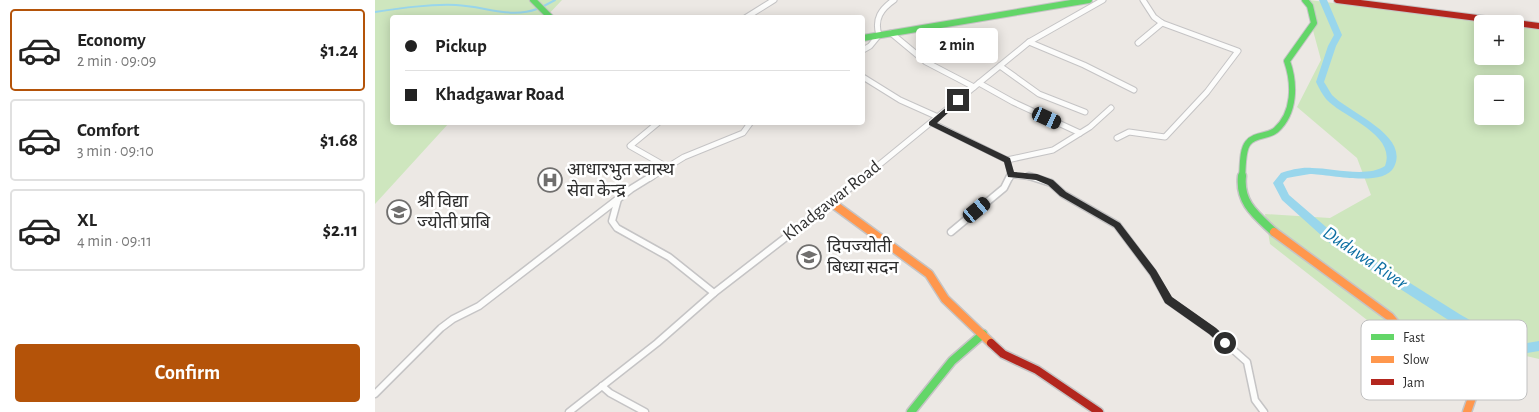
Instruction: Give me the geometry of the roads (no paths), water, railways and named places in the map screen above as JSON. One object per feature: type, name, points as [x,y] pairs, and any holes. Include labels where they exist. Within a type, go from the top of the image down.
[{"type":"main road","points":[[533,0],[548,15]]},
{"type":"main road","points":[[865,38],[1070,1],[1089,0]]},
{"type":"main road","points":[[1305,0],[1309,6],[1313,23],[1306,37],[1296,44],[1287,61],[1293,83],[1288,98],[1291,109],[1275,131],[1253,138],[1246,145],[1241,188],[1247,206],[1270,230],[1392,320]]},
{"type":"main road","points":[[1338,0],[1539,26]]},
{"type":"main road","points":[[832,203],[929,274],[945,299],[1003,354],[1037,370],[1099,412]]},
{"type":"main road","points":[[911,412],[951,361],[983,334]]},
{"type":"main road","points":[[1467,412],[1471,400]]},
{"type":"street","points":[[750,15],[774,0]]},
{"type":"street","points":[[865,48],[876,40],[879,35],[876,27],[879,12],[894,0]]},
{"type":"street","name":"Khadgawar Road","points":[[569,412],[657,343],[713,293],[832,203],[1029,42],[1103,0]]},
{"type":"street","points":[[1117,138],[1129,132],[1165,137],[1207,92],[1238,51],[1162,23],[1154,17],[1143,0]]},
{"type":"street","points":[[1138,43],[1162,23]]},
{"type":"street","points":[[891,33],[926,62],[1080,133]]},
{"type":"street","points":[[1029,42],[1077,61],[1134,90]]},
{"type":"street","points":[[1000,66],[1039,94],[1085,112]]},
{"type":"street","points":[[865,78],[900,100],[938,117]]},
{"type":"street","points":[[931,123],[1007,160],[1053,150],[1104,116],[1111,108]]},
{"type":"street","points":[[655,125],[630,146],[667,166]]},
{"type":"street","points":[[375,394],[441,328],[453,319],[479,306],[618,199],[667,166],[699,150],[743,133],[749,125]]},
{"type":"street","points":[[951,232],[1004,188],[1011,175],[1007,160]]},
{"type":"street","points":[[1011,175],[1037,177],[1051,182],[1063,194],[1107,218],[1122,230],[1153,273],[1169,300],[1213,331],[1247,362],[1255,400],[1264,412]]},
{"type":"street","points":[[618,199],[612,220],[617,228],[669,256],[713,293]]},
{"type":"street","points":[[603,386],[620,399],[645,412]]},
{"type":"waterway","points":[[542,7],[555,0]]},
{"type":"waterway","name":"Duduwa River","points":[[1323,0],[1338,35],[1332,46],[1320,82],[1330,98],[1383,138],[1390,148],[1393,158],[1389,168],[1374,174],[1352,175],[1304,171],[1284,175],[1278,183],[1285,197],[1336,242],[1459,320]]},
{"type":"waterway","points":[[375,12],[446,5],[517,13],[537,9]]},
{"type":"waterway","name":"Duduwa River","points":[[1527,348],[1539,346]]},
{"type":"place","name":"आधारभुत स्वास्थ सेवा केन्द्र","points":[[550,180]]},
{"type":"place","name":"श्री विद्या ज्योती प्राबि","points":[[399,212]]},
{"type":"place","name":"दिपज्योती बिध्या सदन","points":[[809,257]]}]
